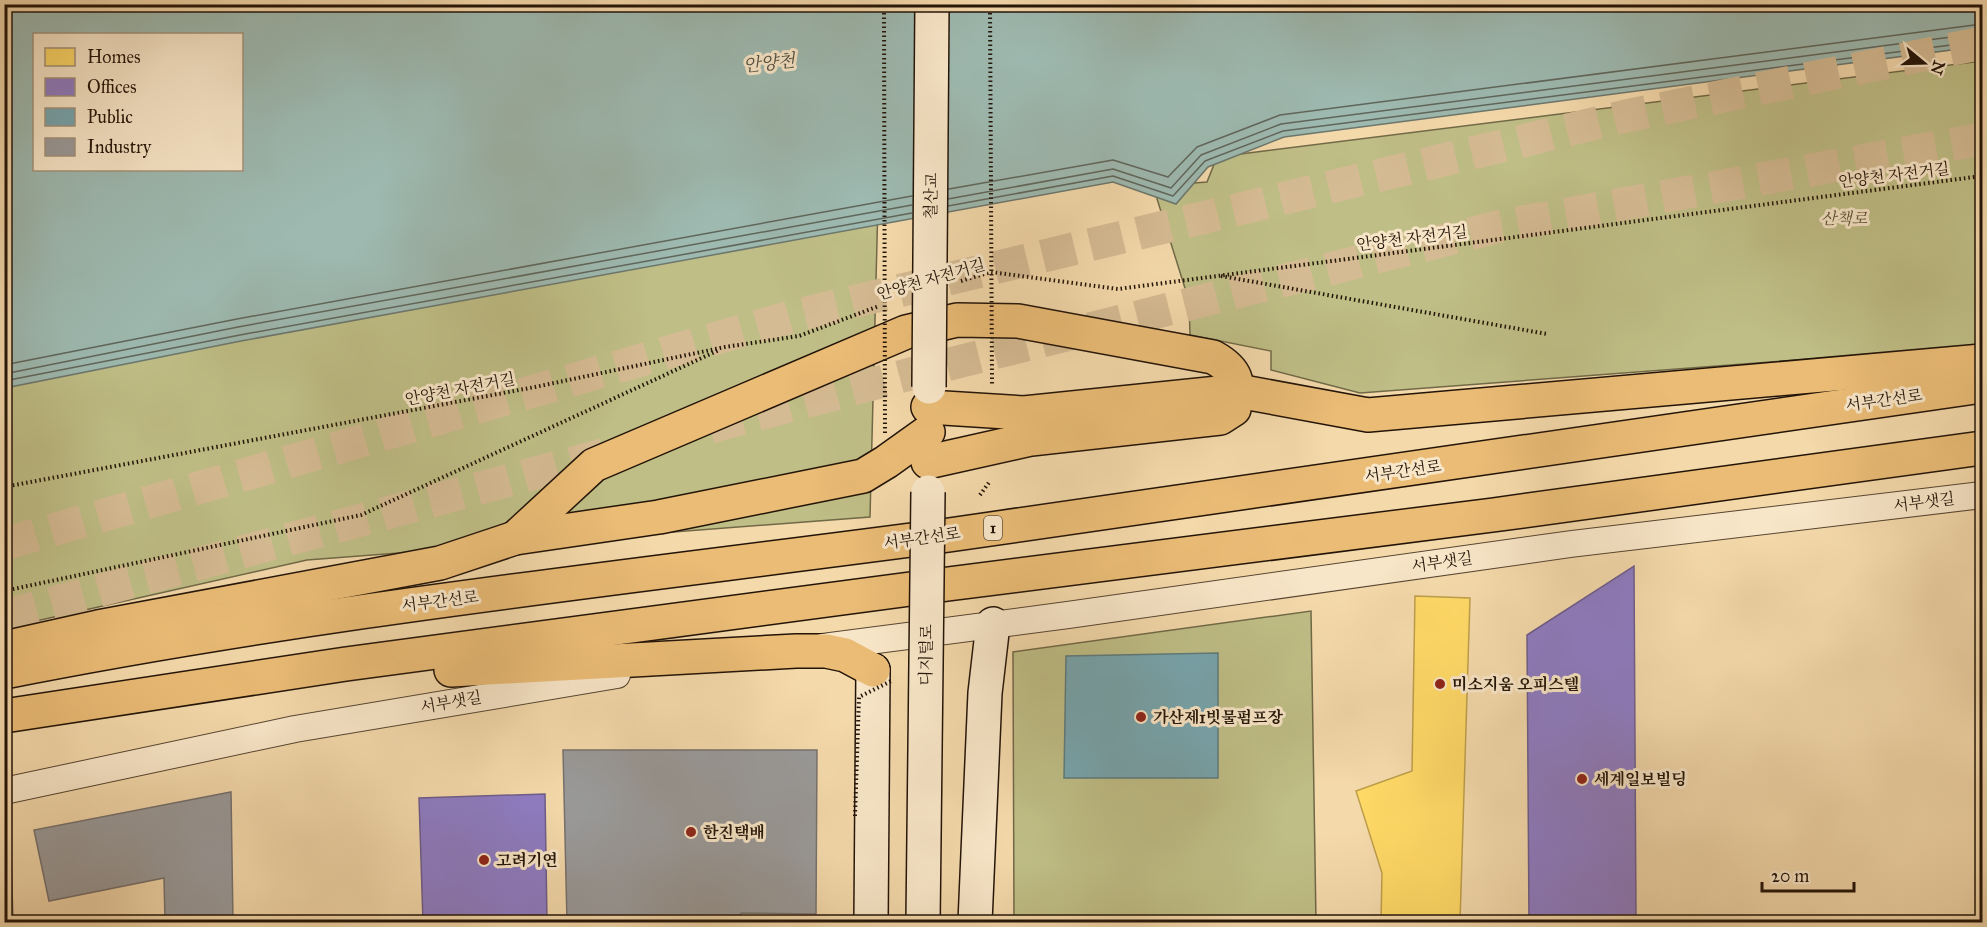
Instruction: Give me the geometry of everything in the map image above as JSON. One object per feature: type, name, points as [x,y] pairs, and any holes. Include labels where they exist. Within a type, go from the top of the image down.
[{"type":"main road","name":"철산교","points":[[928,436],[933,4]]},
{"type":"main road","points":[[515,538],[594,465],[906,332],[957,320],[1018,321],[1213,357],[1228,365],[1235,376],[1238,391],[1234,409],[1220,418],[1031,439],[928,436]]},
{"type":"main road","points":[[4,648],[98,627],[440,563],[515,538],[659,517],[863,476],[928,436],[1024,413],[1238,391],[1368,414],[1983,361]]},
{"type":"main road","name":"서부간선로","points":[[4,672],[333,615],[950,534],[1502,457],[1983,386]]},
{"type":"main road","name":"디지털로","points":[[923,922],[928,436]]},
{"type":"main road","points":[[4,716],[346,664],[1493,515],[1983,448]]},
{"type":"main road","points":[[975,922],[985,693],[993,624]]},
{"type":"main road","points":[[228,683],[796,651],[826,651],[845,655],[883,669],[871,922]]},
{"type":"street","name":"서부샛길","points":[[4,791],[306,727],[582,679],[1571,544],[1983,495]]},
{"type":"street","points":[[883,669],[902,637]]},
{"type":"path","points":[[884,4],[885,433]]},
{"type":"path","points":[[990,4],[992,384]]},
{"type":"path","name":"안양천 자전거길","points":[[958,281],[991,272],[1118,289],[1983,176]]},
{"type":"path","points":[[1217,275],[1547,334]]},
{"type":"path","name":"안양천 자전거길","points":[[4,487],[536,387],[725,347],[799,336],[893,301]]},
{"type":"path","points":[[4,591],[361,515],[725,347]]},
{"type":"path","points":[[855,816],[859,697],[893,680],[883,669]]},
{"type":"green space","points":[[4,5],[883,5],[870,517],[307,560],[5,628]]},
{"type":"green space","name":"산책로","points":[[1982,61],[1982,346],[1360,393],[1271,370],[1271,351],[1190,335],[1189,301],[1153,186],[1207,182],[1217,157]]},
{"type":"green space","points":[[1311,611],[1316,922],[1014,922],[1013,652]]},
{"type":"water","name":"안양천","points":[[4,5],[1982,5],[1982,46],[1284,137],[1208,167],[1176,204],[1113,182],[241,341],[5,388]]},
{"type":"building: Homes","name":"미소지움 오피스텔","points":[[1415,596],[1470,598],[1460,922],[1381,922],[1382,873],[1356,791],[1412,771]]},
{"type":"building: Offices","name":"세계일보빌딩","points":[[1634,566],[1636,922],[1529,922],[1527,635]]},
{"type":"building: Offices","name":"고려기연","points":[[545,794],[547,922],[423,922],[419,798]]},
{"type":"building: Public","name":"가산제1빗물펌프장","points":[[1218,653],[1218,778],[1064,778],[1066,656]]},
{"type":"building: Public","points":[[1833,916],[1834,922],[1790,922]]},
{"type":"building: Industry","name":"한진택배","points":[[563,750],[817,750],[816,914],[741,913],[741,922],[567,922]]},
{"type":"building: Industry","points":[[231,792],[233,922],[165,922],[164,878],[49,901],[34,830]]},
{"type":"building: Industry","points":[[4,851],[11,851],[13,922],[4,922]]},
{"type":"tunnel","points":[[4,544],[790,317],[1626,116],[1982,43]]},
{"type":"tunnel","points":[[710,427],[918,372],[1501,226],[1982,139]]},
{"type":"tunnel","points":[[4,616],[614,452]]},
{"type":"place","name":"미소지움 오피스텔","points":[[1440,684]]},
{"type":"place","name":"가산제1빗물펌프장","points":[[1141,717]]},
{"type":"place","name":"세계일보빌딩","points":[[1582,779]]},
{"type":"place","name":"한진택배","points":[[691,832]]},
{"type":"place","name":"고려기연","points":[[484,860]]}]
